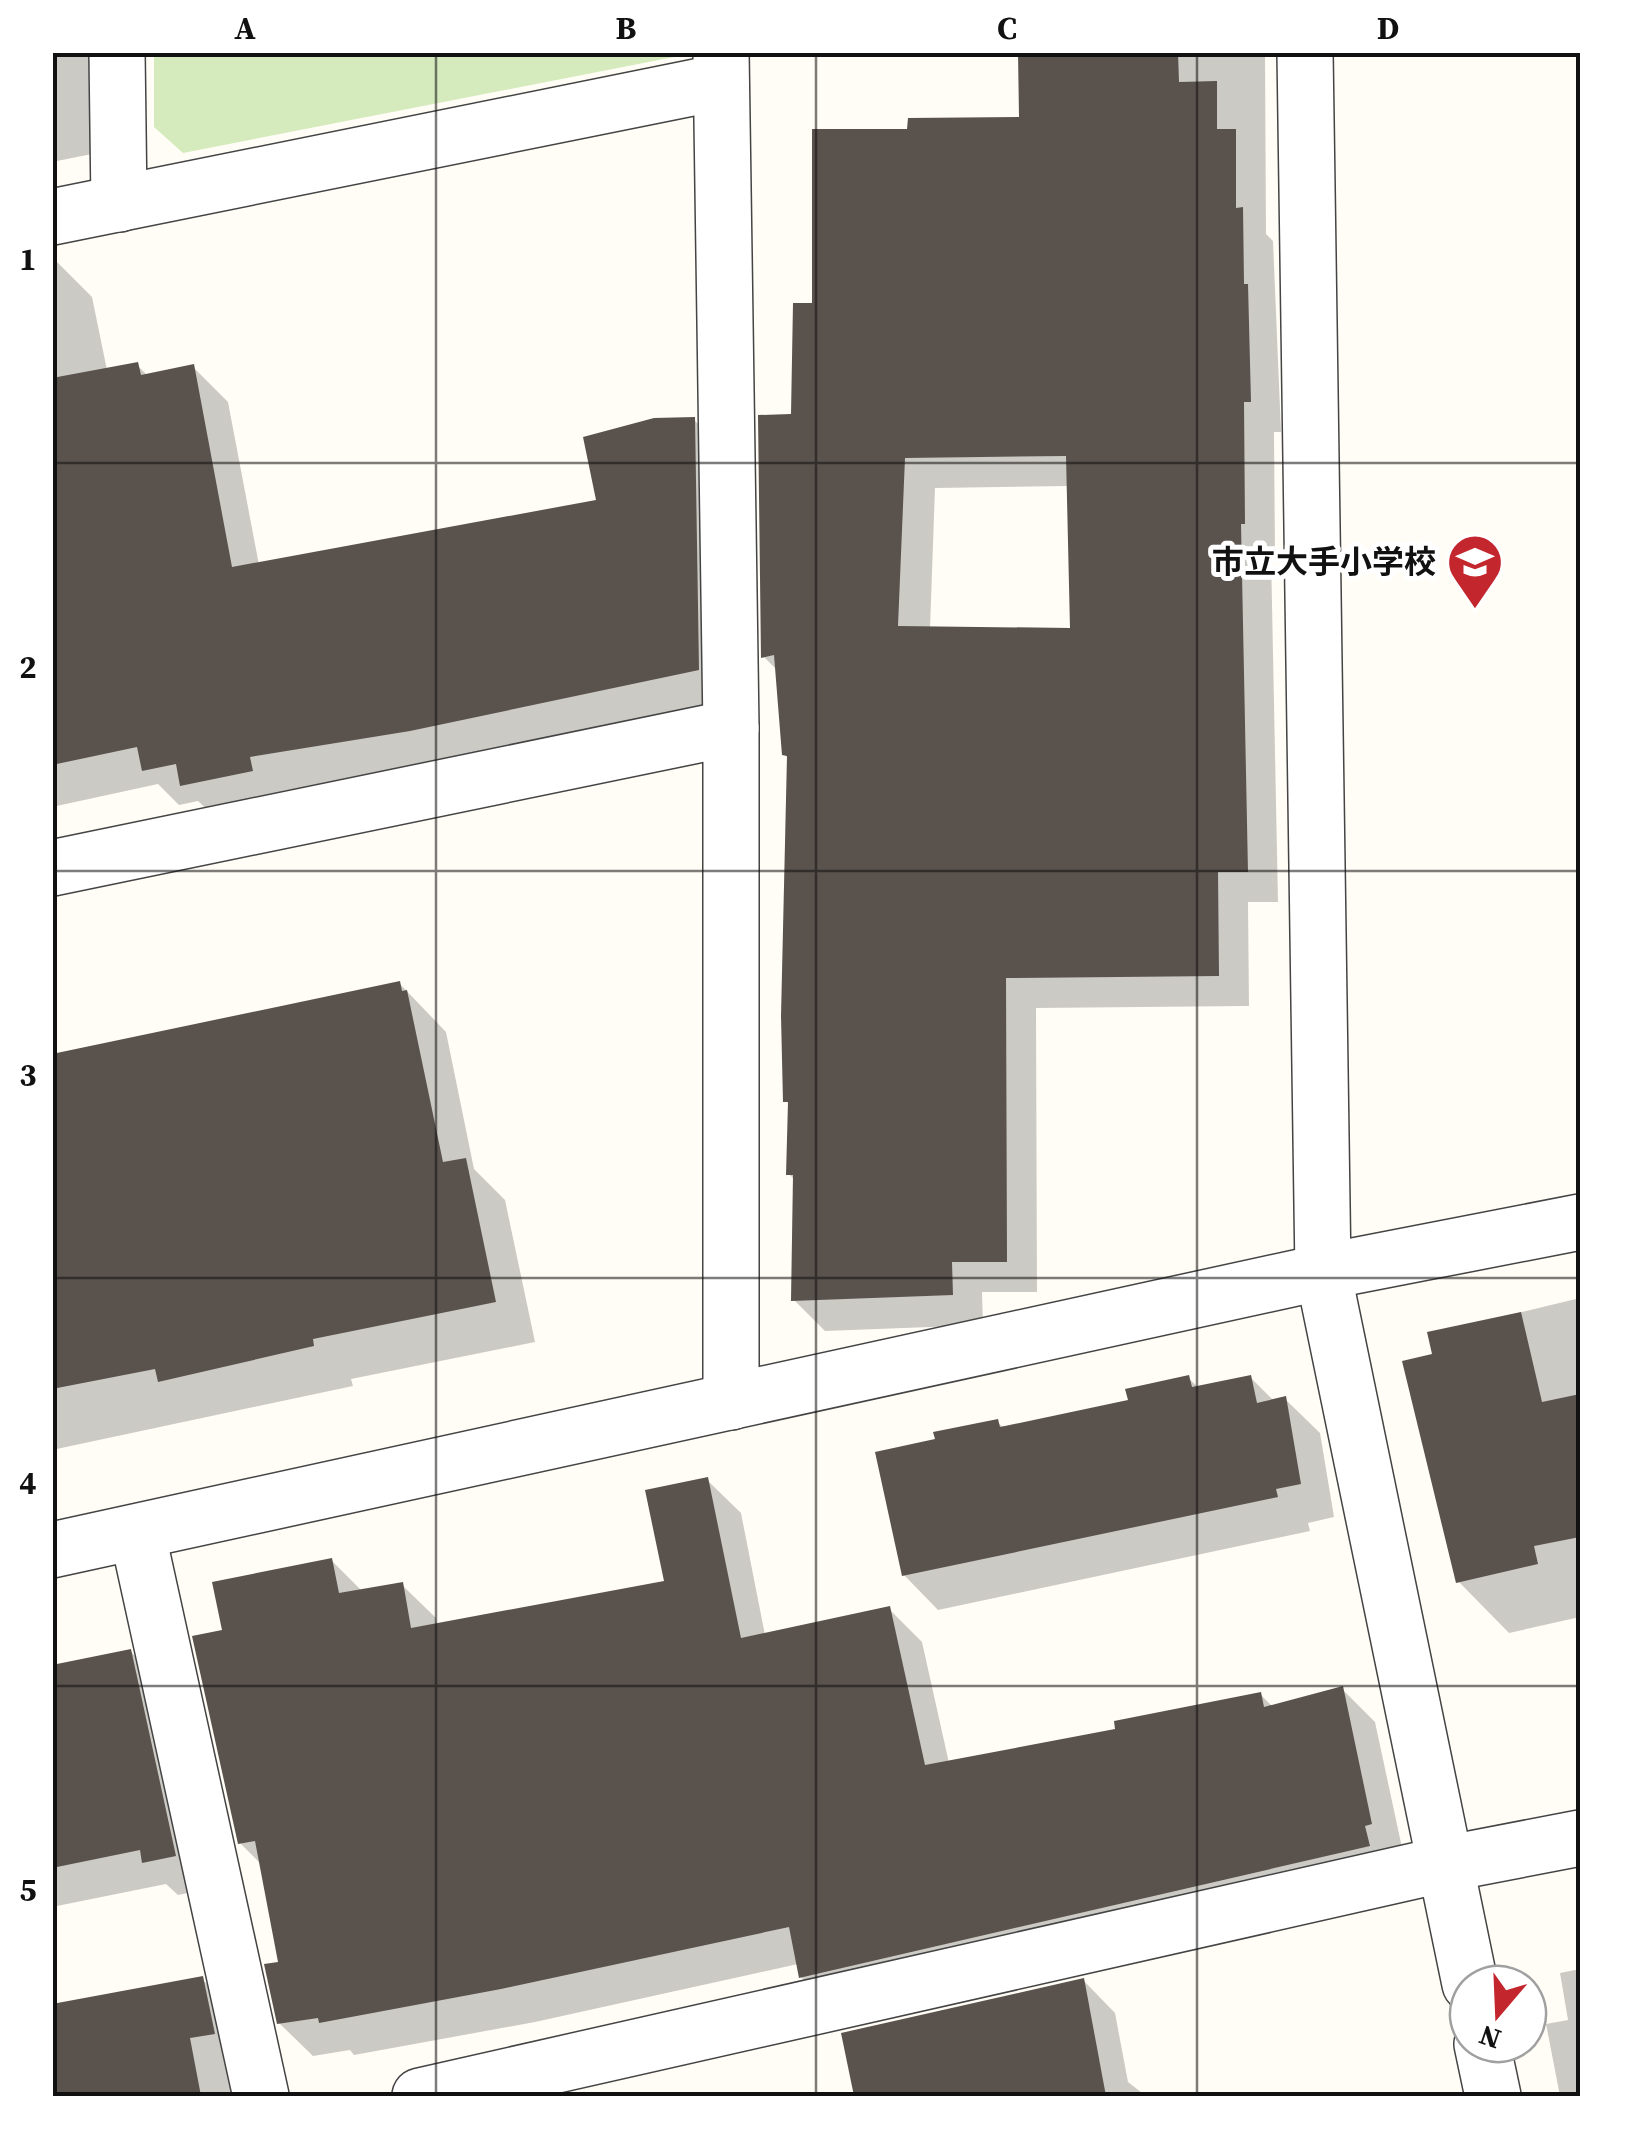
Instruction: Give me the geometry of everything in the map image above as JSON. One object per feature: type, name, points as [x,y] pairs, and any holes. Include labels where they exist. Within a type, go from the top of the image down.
[{"type":"street","points":[[117,52],[119,204]]},
{"type":"street","points":[[1306,52],[1323,1272],[1466,1964]]},
{"type":"street","points":[[52,218],[721,67],[732,728],[731,1402]]},
{"type":"street","points":[[52,868],[732,728]]},
{"type":"street","points":[[52,1550],[1323,1272],[1580,1222]]},
{"type":"street","points":[[137,1532],[261,2096]]},
{"type":"street","points":[[420,2096],[1445,1864],[1580,1838]]},
{"type":"street","points":[[1486,2064],[1493,2096]]},
{"type":"green space","points":[[154,52],[676,53],[674,57],[183,153],[154,127]]},
{"type":"building","points":[[1018,52],[1178,52],[1179,82],[1217,81],[1217,129],[1236,129],[1236,208],[1243,207],[1251,402],[1244,402],[1245,524],[1241,524],[1248,872],[1218,872],[1219,976],[1006,978],[1007,1262],[952,1262],[953,1295],[791,1301],[793,1175],[786,1175],[788,1102],[783,1102],[781,1016],[787,756],[782,755],[774,655],[761,658],[758,415],[791,414],[793,303],[812,303],[812,129],[907,129],[908,118],[1019,117]],"holes":[[[1066,456],[1070,628],[898,626],[905,458]]]},
{"type":"building","points":[[138,362],[141,375],[194,364],[232,567],[596,500],[583,437],[654,418],[695,417],[699,670],[410,731],[250,757],[253,771],[180,786],[176,764],[142,771],[137,747],[52,765],[52,378]]},
{"type":"building","points":[[400,981],[402,991],[407,990],[443,1162],[466,1158],[496,1302],[313,1339],[314,1346],[158,1382],[155,1369],[52,1389],[52,1054]]},
{"type":"building","points":[[1521,1312],[1542,1402],[1580,1394],[1580,1537],[1534,1546],[1538,1564],[1456,1583],[1402,1361],[1432,1354],[1427,1332]]},
{"type":"building","points":[[1189,1375],[1192,1387],[1251,1375],[1257,1403],[1286,1396],[1301,1484],[1276,1489],[1278,1497],[902,1576],[875,1452],[935,1439],[933,1432],[998,1419],[1000,1427],[1128,1400],[1125,1389]]},
{"type":"building","points":[[708,1477],[741,1638],[890,1606],[925,1765],[1115,1729],[1114,1721],[1261,1692],[1264,1707],[1343,1686],[1372,1824],[1365,1826],[1370,1846],[799,1978],[789,1927],[501,1989],[319,2023],[318,2018],[277,2024],[264,1964],[278,1962],[255,1841],[238,1844],[192,1636],[222,1630],[212,1582],[332,1558],[339,1593],[403,1582],[411,1628],[664,1581],[645,1490]]},
{"type":"building","points":[[131,1649],[176,1856],[142,1863],[140,1850],[52,1868],[52,1665]]},
{"type":"building","points":[[203,1976],[215,2034],[190,2038],[201,2096],[52,2096],[52,2004]]},
{"type":"building","points":[[1084,1978],[1106,2096],[854,2096],[841,2033]]},
{"type":"place","name":"市立大手小学校","points":[[1475,611]]}]
